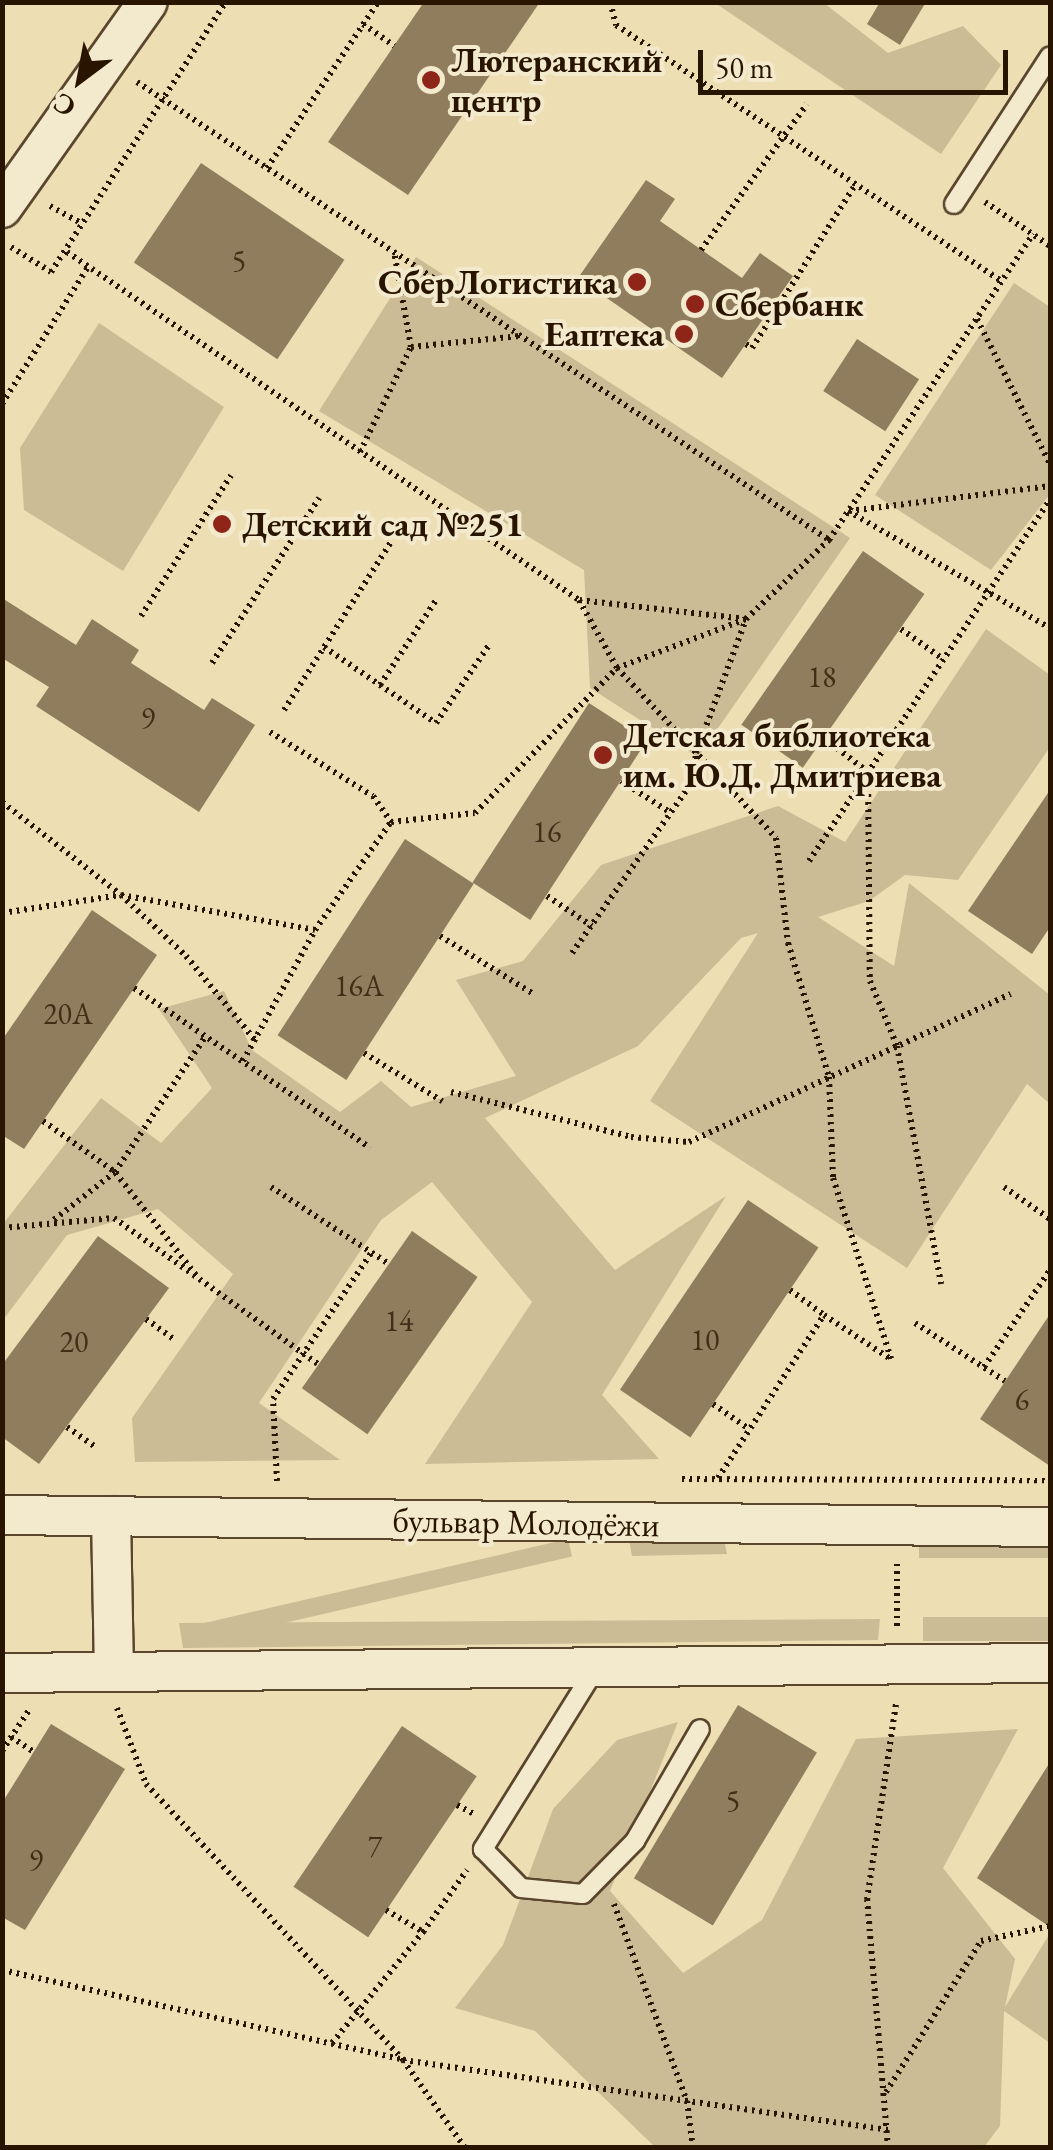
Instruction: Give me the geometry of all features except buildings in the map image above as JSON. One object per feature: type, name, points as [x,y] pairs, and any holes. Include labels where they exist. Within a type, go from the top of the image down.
[{"type":"street","points":[[2,208],[148,2]]},
{"type":"street","name":"бульвар Молодёжи","points":[[2,1515],[1050,1527]]},
{"type":"street","points":[[110,1516],[114,1672]]},
{"type":"street","points":[[2,1673],[1050,1663]]},
{"type":"lane","points":[[954,204],[962,186],[1050,56]]},
{"type":"lane","points":[[597,1666],[483,1849],[521,1888],[583,1894],[635,1841],[700,1729]]},
{"type":"path","points":[[2,241],[51,272],[226,2]]},
{"type":"path","points":[[266,168],[378,2]]},
{"type":"path","points":[[610,2],[616,26],[1002,281]]},
{"type":"path","points":[[362,24],[394,46]]},
{"type":"path","points":[[106,62],[828,540]]},
{"type":"path","points":[[701,250],[780,136],[807,104]]},
{"type":"path","points":[[746,344],[752,348],[854,185]]},
{"type":"path","points":[[962,186],[1050,246]]},
{"type":"path","points":[[244,1061],[315,930],[391,822],[475,813],[617,668],[746,618],[828,540],[1032,234]]},
{"type":"path","points":[[67,252],[579,600],[617,668],[776,838],[788,943],[829,1078],[833,1178],[890,1359],[790,1290]]},
{"type":"path","points":[[360,452],[411,347],[394,252]]},
{"type":"path","points":[[2,404],[88,267]]},
{"type":"path","points":[[976,318],[1050,464]]},
{"type":"path","points":[[639,346],[652,330]]},
{"type":"path","points":[[411,347],[520,336]]},
{"type":"path","points":[[141,616],[231,475]]},
{"type":"path","points":[[848,511],[1050,486]]},
{"type":"path","points":[[212,664],[319,498]]},
{"type":"path","points":[[808,862],[1050,500]]},
{"type":"path","points":[[848,511],[992,587],[1050,628]]},
{"type":"path","points":[[284,710],[391,542]]},
{"type":"path","points":[[380,685],[436,600]]},
{"type":"path","points":[[579,600],[746,618]]},
{"type":"path","points":[[572,953],[693,781],[696,753],[746,618]]},
{"type":"path","points":[[902,628],[943,658]]},
{"type":"path","points":[[324,647],[436,724],[489,645]]},
{"type":"path","points":[[270,732],[373,796],[391,822]]},
{"type":"path","points":[[825,739],[868,772]]},
{"type":"path","points":[[868,772],[870,981],[898,1046],[940,1284]]},
{"type":"path","points":[[621,781],[671,813]]},
{"type":"path","points":[[2,802],[121,895],[186,956],[255,1040]]},
{"type":"path","points":[[2,914],[121,895],[315,930]]},
{"type":"path","points":[[547,896],[592,926]]},
{"type":"path","points":[[440,936],[535,995]]},
{"type":"path","points":[[134,988],[370,1148]]},
{"type":"path","points":[[451,1092],[630,1138],[690,1142],[1011,994]]},
{"type":"path","points":[[49,1224],[115,1172],[205,1037]]},
{"type":"path","points":[[364,1053],[442,1100]]},
{"type":"path","points":[[43,1122],[115,1172],[202,1284]]},
{"type":"path","points":[[272,1187],[389,1264]]},
{"type":"path","points":[[1004,1188],[1050,1219]]},
{"type":"path","points":[[2,1228],[114,1218],[319,1365]]},
{"type":"path","points":[[277,1481],[273,1399],[372,1252]]},
{"type":"path","points":[[984,1367],[1050,1270]]},
{"type":"path","points":[[717,1479],[824,1315]]},
{"type":"path","points":[[146,1320],[175,1340]]},
{"type":"path","points":[[915,1323],[1005,1381]]},
{"type":"path","points":[[714,1404],[750,1429]]},
{"type":"path","points":[[67,1427],[97,1448]]},
{"type":"path","points":[[888,2148],[867,1900],[897,1664],[898,1528]]},
{"type":"path","points":[[114,1672],[116,1707],[146,1784],[403,2060],[465,2148]]},
{"type":"path","points":[[2,1751],[30,1708]]},
{"type":"path","points":[[11,1738],[34,1752]]},
{"type":"path","points":[[332,2044],[424,1932],[483,1849]]},
{"type":"path","points":[[598,1878],[687,2101],[693,2148]]},
{"type":"path","points":[[386,1910],[424,1932]]},
{"type":"path","points":[[886,2093],[980,1940],[1050,1926]]},
{"type":"path","points":[[2,1970],[403,2060],[888,2130]]},
{"type":"shaded area","points":[[715,3],[824,3],[888,53],[963,26],[1001,65],[941,154]]},
{"type":"shaded area","points":[[416,257],[850,538],[698,757],[590,688],[584,570],[319,411]]},
{"type":"shaded area","points":[[1014,283],[1050,307],[1050,494],[991,570],[875,495]]},
{"type":"shaded area","points":[[99,323],[224,407],[123,571],[24,510],[20,448]]},
{"type":"shaded area","points":[[986,629],[1050,675],[1050,747],[958,880],[905,875],[869,901],[818,917],[894,966],[909,883],[1050,995],[1050,1104],[1027,1084],[907,1268],[650,1101],[758,933],[741,938],[638,1046],[485,1118],[615,1270],[726,1196],[602,1395],[659,1459],[425,1464],[532,1302],[432,1182],[381,1220],[259,1403],[340,1460],[135,1462],[132,1418],[233,1274],[158,1209],[67,1235],[3,1320],[3,1224],[101,1098],[161,1143],[212,1088],[159,1009],[224,991],[252,1050],[340,1112],[381,1081],[411,1107],[516,1076],[456,980],[523,961],[601,865],[778,806],[845,842]]},
{"type":"shaded area","points":[[568,1539],[572,1557],[199,1643],[195,1625]]},
{"type":"shaded area","points":[[629,1539],[724,1539],[727,1554],[632,1556]]},
{"type":"shaded area","points":[[919,1541],[1050,1541],[1050,1558],[919,1558]]},
{"type":"shaded area","points":[[923,1617],[1050,1617],[1050,1641],[923,1641]]},
{"type":"shaded area","points":[[880,1619],[878,1640],[183,1648],[179,1623]]},
{"type":"shaded area","points":[[678,1722],[610,1891],[683,1973],[762,1920],[856,1739],[1018,1729],[943,1868],[1015,1959],[1005,2007],[1050,1933],[1050,2043],[1004,2011],[1000,2126],[984,2147],[655,2147],[535,2031],[455,2008],[503,1945],[553,1809],[617,1740]]},
{"type":"place","name":"Лютеранский центр","points":[[431,80]]},
{"type":"place","name":"СберЛогистика","points":[[637,282]]},
{"type":"place","name":"Сбербанк","points":[[695,304]]},
{"type":"place","name":"Еаптека","points":[[684,334]]},
{"type":"place","name":"Детский сад №251","points":[[222,524]]},
{"type":"place","name":"Детская библиотека им. Ю.Д. Дмитриева","points":[[603,755]]}]
